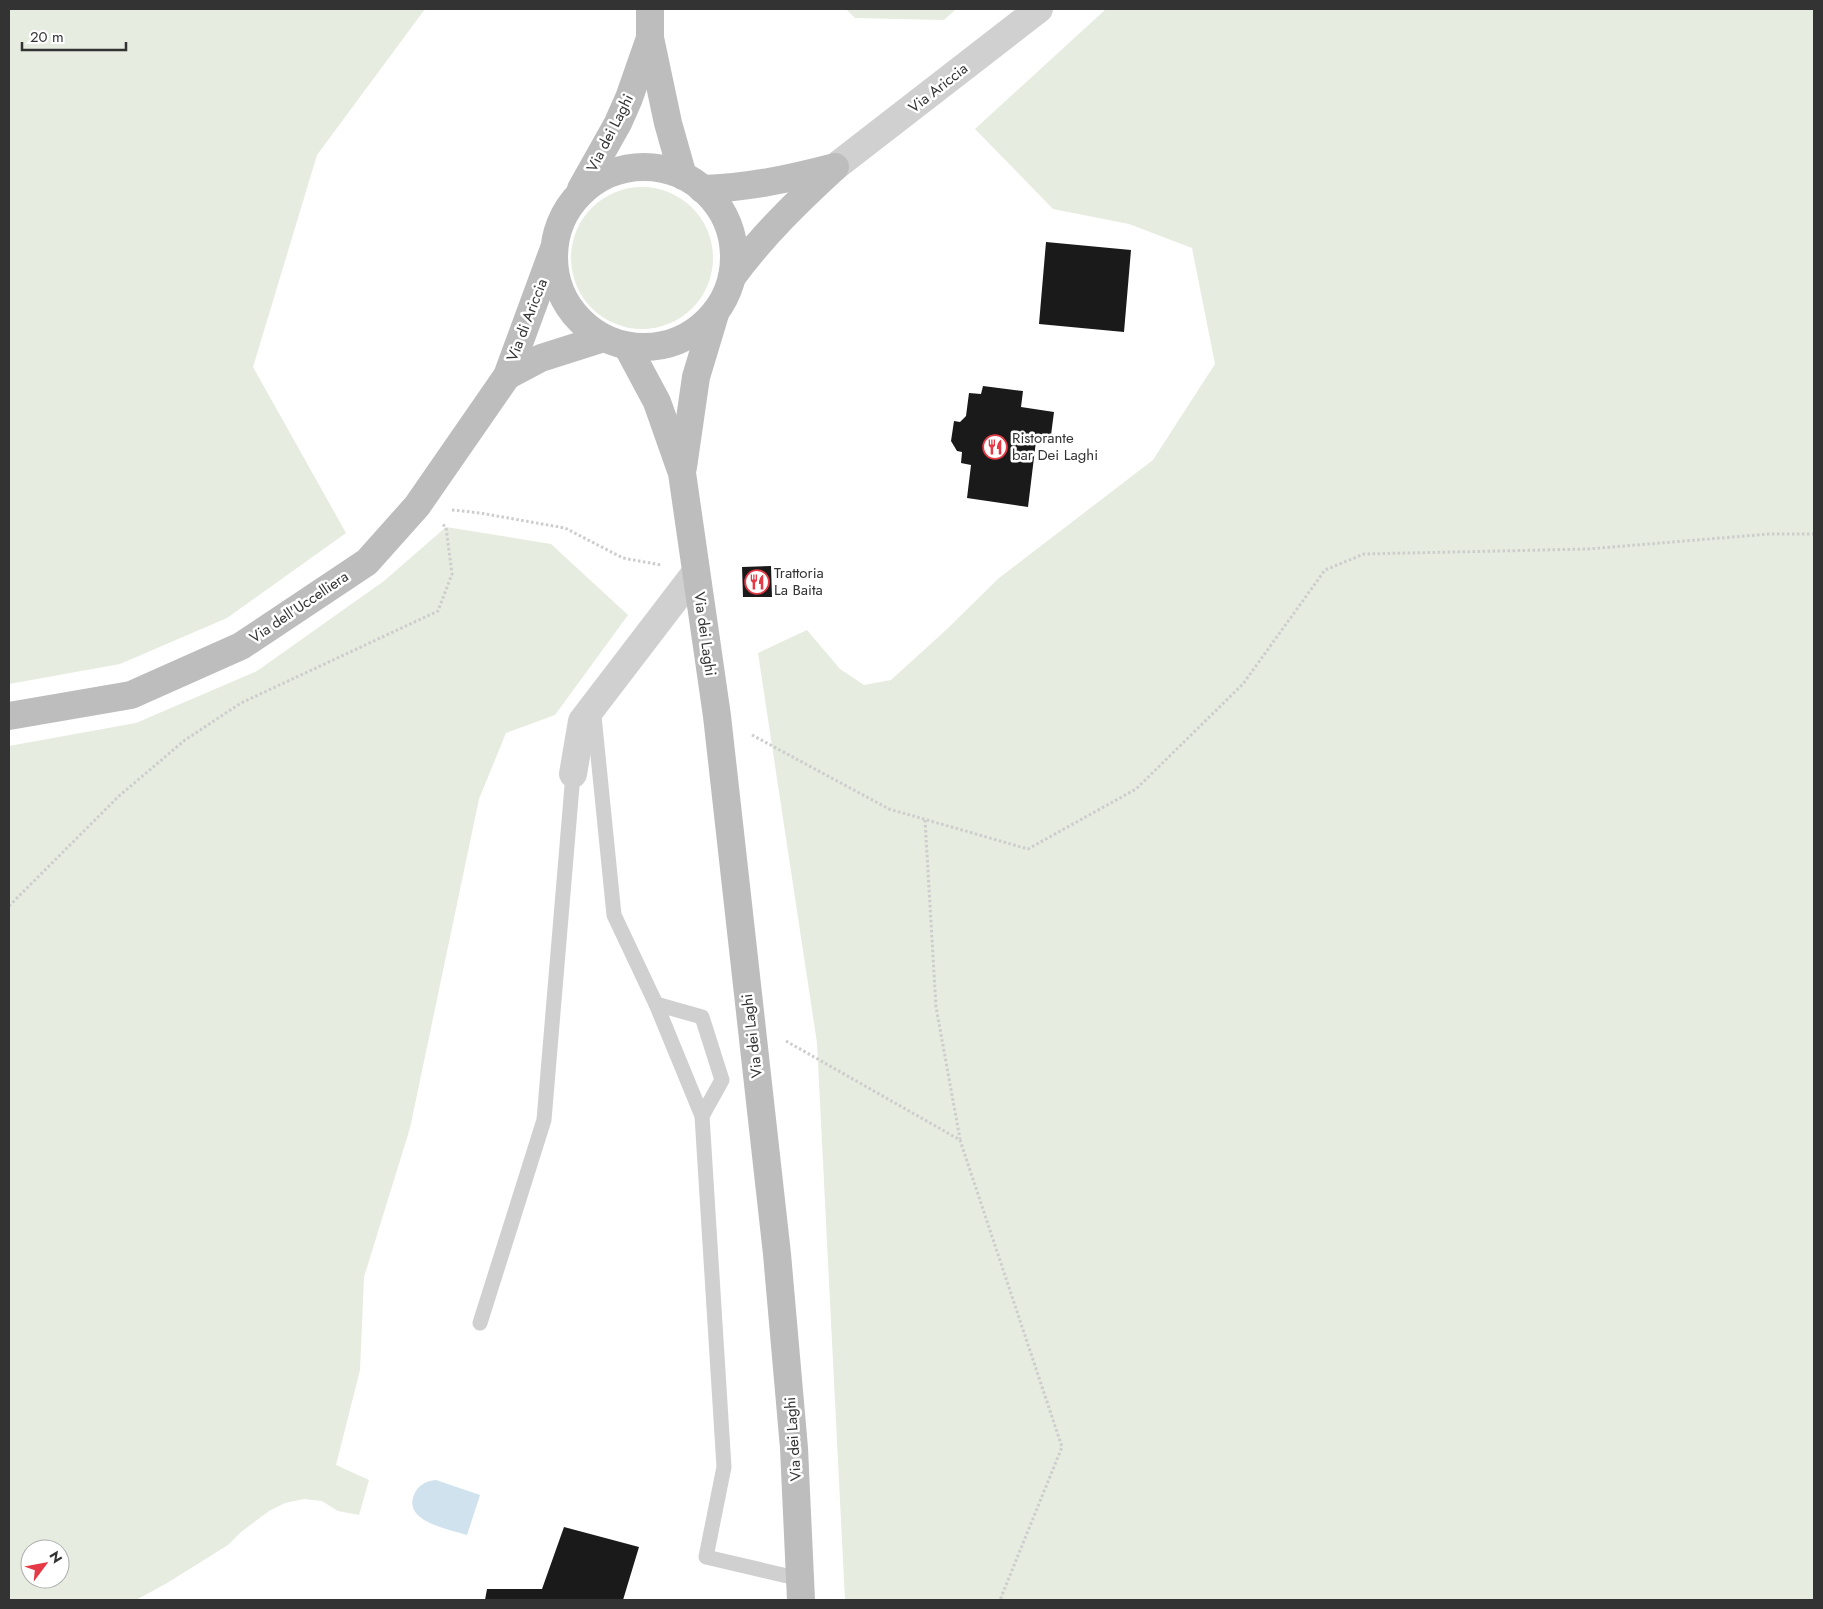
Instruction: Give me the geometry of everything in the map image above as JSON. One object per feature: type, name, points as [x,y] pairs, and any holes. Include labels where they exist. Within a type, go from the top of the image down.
[{"type":"main road","name":"Via dei Laghi","points":[[650,9],[650,38],[668,123],[692,183]]},
{"type":"main road","name":"Via dei Laghi","points":[[553,250],[560,222],[618,123],[650,38]]},
{"type":"main road","points":[[553,250],[556,277],[565,302],[582,323],[615,342],[652,347],[676,342],[698,330],[716,312],[727,291],[732,277],[734,262],[732,242],[726,222],[716,204],[692,183],[661,169],[638,167],[615,171],[594,182],[576,197]]},
{"type":"main road","name":"Via Ariccia","points":[[692,183],[756,185],[782,181],[835,167]]},
{"type":"main road","name":"Via Ariccia","points":[[732,277],[774,226],[835,167]]},
{"type":"main road","name":"Via di Ariccia","points":[[506,376],[553,250]]},
{"type":"main road","name":"Via dei Laghi","points":[[682,473],[696,377],[716,312]]},
{"type":"main road","name":"Via dei Laghi","points":[[615,342],[657,402],[682,473],[716,716],[777,1254],[796,1480],[801,1590]]},
{"type":"main road","name":"Via di Ariccia","points":[[506,376],[541,358],[615,342]]},
{"type":"main road","name":"Via dell'Uccelliera","points":[[9,716],[131,696],[241,646],[367,562],[417,506],[506,376]]},
{"type":"street","name":"Via Ariccia","points":[[835,167],[1039,9]]},
{"type":"street","points":[[573,774],[582,721],[593,704],[696,572]]},
{"type":"lane","points":[[593,704],[614,915],[656,1004],[702,1116],[724,1467],[706,1557],[801,1590]]},
{"type":"lane","points":[[480,1323],[544,1120],[573,774]]},
{"type":"lane","points":[[656,1004],[702,1017],[722,1080],[702,1116]]},
{"type":"path","points":[[417,506],[480,513],[565,528],[623,558],[696,572]]},
{"type":"path","points":[[9,906],[119,796],[185,740],[241,703],[438,611],[452,574],[446,527],[417,506]]},
{"type":"path","points":[[716,716],[889,809],[1028,849],[1136,789],[1243,684],[1325,570],[1364,554],[1588,549],[1770,534],[1814,534]]},
{"type":"path","points":[[926,820],[936,1007],[960,1140],[1062,1448],[1000,1600]]},
{"type":"path","points":[[750,1021],[960,1140]]},
{"type":"shaded area","points":[[9,9],[425,9],[317,155],[253,367],[346,533],[227,618],[120,664],[9,684]]},
{"type":"shaded area","points":[[846,9],[956,9],[944,20],[855,18]]},
{"type":"shaded area","points":[[1106,9],[1814,9],[1814,1600],[845,1600],[817,1043],[758,653],[807,630],[840,669],[864,685],[891,680],[999,578],[1153,460],[1215,364],[1192,248],[1129,224],[1053,209],[975,129]]},
{"type":"shaded area","points":[[642,187],[656,188],[669,192],[682,199],[692,208],[701,218],[708,231],[712,244],[712,272],[708,285],[701,298],[692,308],[682,317],[669,324],[656,328],[642,329],[628,328],[615,324],[602,317],[592,308],[583,298],[576,285],[572,272],[571,258],[572,244],[576,231],[583,218],[592,208],[602,199],[615,192],[628,188]]},
{"type":"shaded area","points":[[446,527],[551,544],[628,615],[555,715],[506,733],[479,799],[410,1128],[364,1277],[360,1370],[336,1465],[369,1480],[359,1515],[338,1511],[322,1501],[304,1499],[285,1503],[269,1511],[241,1532],[228,1545],[136,1600],[9,1600],[9,746],[136,723],[257,671],[384,581]]},
{"type":"water","points":[[436,1480],[480,1495],[467,1535],[439,1527],[421,1518],[415,1512],[412,1504],[414,1495],[423,1484]]},
{"type":"building","points":[[1046,242],[1131,250],[1124,332],[1039,324]]},
{"type":"building","name":"Ristorante bar Dei Laghi","points":[[983,386],[1023,391],[1021,407],[1054,412],[1050,443],[1036,441],[1028,507],[967,498],[971,465],[961,463],[962,452],[957,451],[951,441],[954,421],[960,422],[966,416],[969,393],[981,394]]},
{"type":"building","name":"Trattoria La Baita","points":[[771,566],[772,597],[743,597],[742,567]]},
{"type":"building","points":[[564,1527],[639,1547],[623,1600],[485,1600],[487,1589],[542,1589]]},
{"type":"place","name":"Ristorante bar Dei Laghi","points":[[995,447]]},
{"type":"place","name":"Trattoria La Baita","points":[[757,582]]}]
